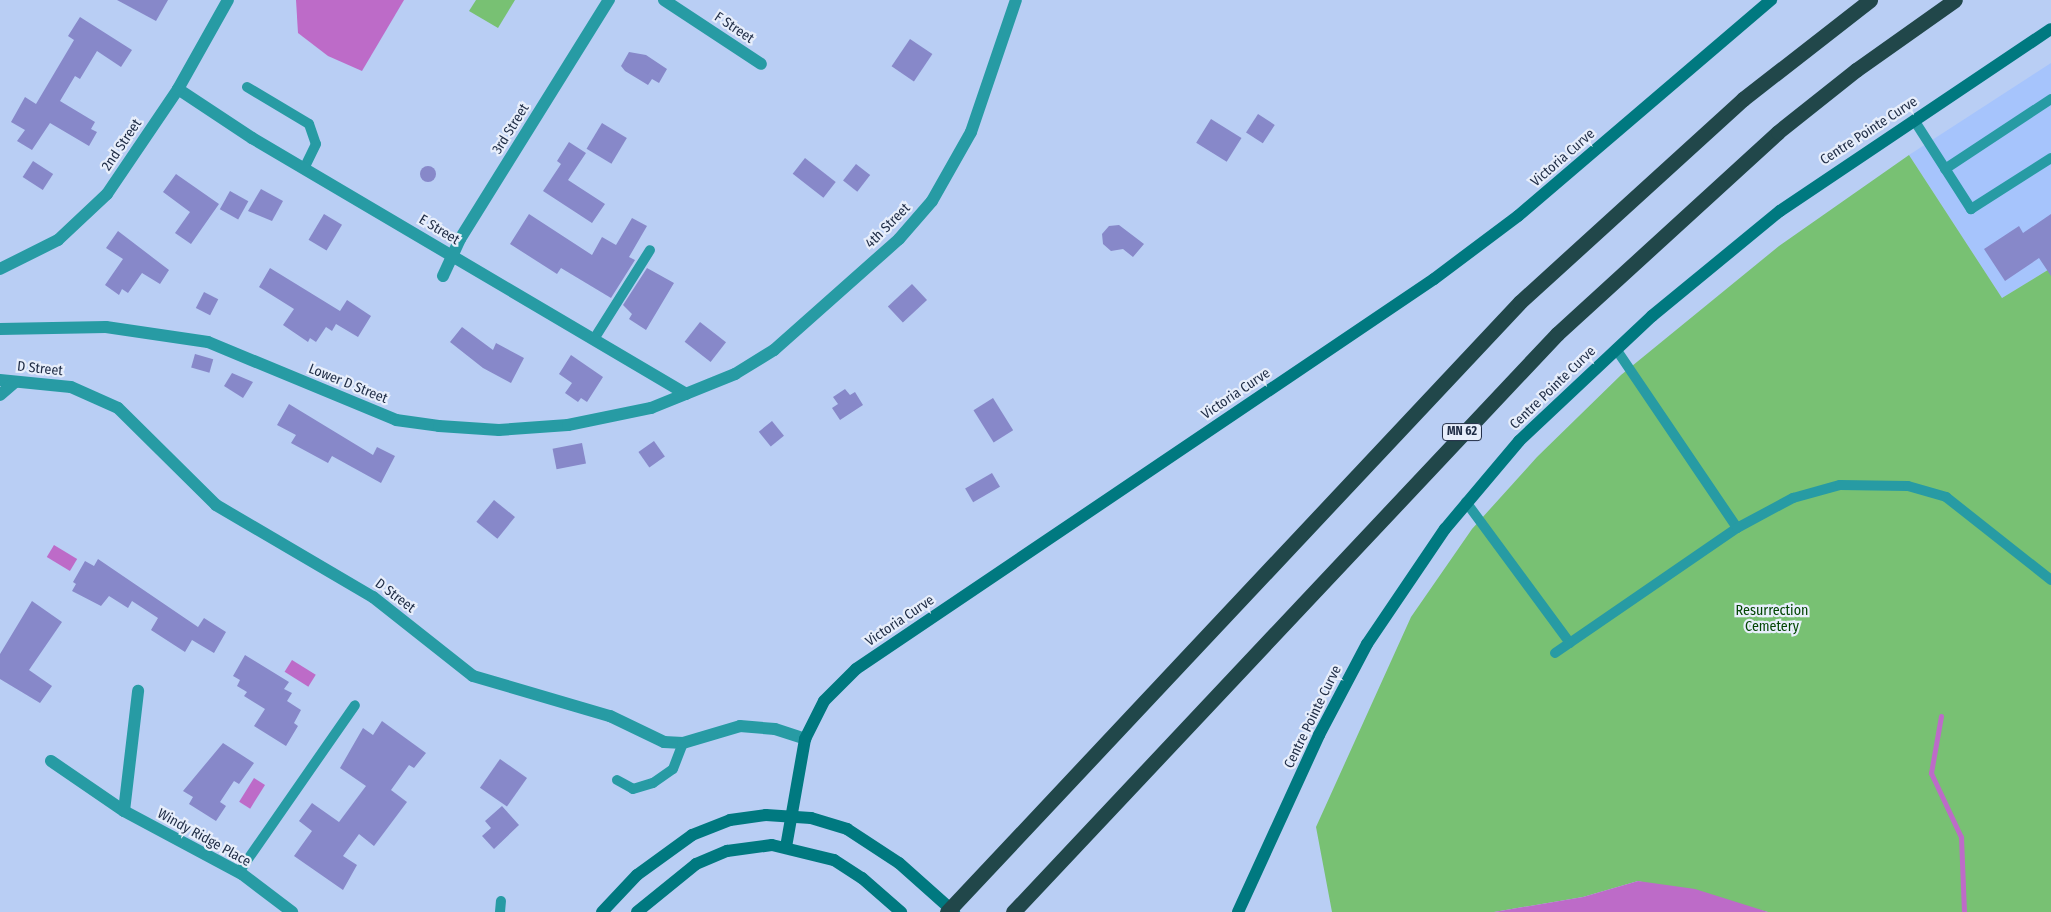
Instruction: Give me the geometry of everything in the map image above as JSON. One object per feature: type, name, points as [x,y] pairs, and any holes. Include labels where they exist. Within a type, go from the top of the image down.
[{"type":"highway","points":[[950,911],[1520,302],[1728,112],[1870,0]]},
{"type":"highway","name":"MN 62","points":[[1013,912],[1557,334],[1778,132],[1856,70],[1955,0]]},
{"type":"street","name":"2nd Street","points":[[0,269],[58,240],[107,194],[178,89],[228,0]]},
{"type":"street","name":"3rd Street","points":[[444,276],[453,255],[609,0]]},
{"type":"street","name":"F Street","points":[[664,0],[761,64]]},
{"type":"street","name":"4th Street","points":[[686,394],[735,374],[774,350],[899,239],[932,201],[971,132],[1016,0]]},
{"type":"street","name":"Victoria Curve","points":[[786,847],[805,739],[824,701],[856,669],[1434,279],[1518,216],[1771,0]]},
{"type":"street","name":"Centre Pointe Curve","points":[[1238,912],[1352,670],[1406,582],[1466,502],[1542,417],[1616,349],[1780,211],[2051,29]]},
{"type":"street","name":"E Street","points":[[178,89],[305,167],[686,394]]},
{"type":"street","name":"Lower D Street","points":[[0,329],[106,327],[208,342],[396,420],[439,426],[499,430],[568,425],[623,416],[686,394]]},
{"type":"street","name":"D Street","points":[[0,380],[71,388],[118,408],[216,505],[373,597],[473,676],[610,716],[664,742],[683,743],[740,726],[774,729],[805,739]]},
{"type":"street","points":[[0,395],[15,382]]},
{"type":"street","points":[[124,811],[138,691]]},
{"type":"street","name":"Windy Ridge Place","points":[[51,761],[124,811],[239,872],[292,912]]},
{"type":"street","points":[[602,912],[637,875],[692,835],[730,820],[766,815],[792,816],[829,822],[872,843],[950,911]]},
{"type":"street","points":[[637,912],[679,874],[712,856],[745,848],[786,847],[820,855],[846,867],[901,912]]},
{"type":"lane","points":[[247,87],[309,124],[316,144],[305,167]]},
{"type":"lane","points":[[1945,169],[2051,100]]},
{"type":"lane","points":[[1914,120],[1971,209],[2051,158]]},
{"type":"lane","points":[[594,339],[650,250]]},
{"type":"lane","points":[[1616,349],[1737,528]]},
{"type":"lane","points":[[1555,653],[1737,528],[1793,498],[1840,485],[1908,486],[1946,497],[2051,580]]},
{"type":"lane","points":[[1466,502],[1570,643]]},
{"type":"lane","points":[[239,872],[355,705]]},
{"type":"lane","points":[[618,780],[633,789],[653,783],[673,769],[683,743]]},
{"type":"shaded area","points":[[296,0],[404,0],[362,71],[328,56],[298,33]]},
{"type":"shaded area","points":[[2051,63],[2051,268],[2002,298],[1909,155]]},
{"type":"shaded area","points":[[54,545],[77,559],[70,571],[47,557]]},
{"type":"shaded area","points":[[292,660],[316,675],[308,687],[285,672]]},
{"type":"shaded area","points":[[254,778],[265,785],[250,809],[239,802]]},
{"type":"shaded area","points":[[1638,881],[1695,889],[1768,912],[1494,912],[1583,897]]},
{"type":"green space","points":[[476,0],[515,0],[498,28],[469,11]]},
{"type":"green space","name":"Resurrection Cemetery","points":[[1909,155],[2002,298],[2051,268],[2051,912],[1768,912],[1638,881],[1583,897],[1494,912],[1332,912],[1316,827],[1411,617],[1472,529],[1537,457],[1621,375],[1779,246]]},
{"type":"building","points":[[117,0],[168,0],[156,21]]},
{"type":"building","points":[[80,17],[132,50],[121,67],[97,51],[80,79],[75,76],[60,101],[95,122],[91,129],[97,132],[89,146],[50,123],[32,150],[17,141],[25,130],[11,122],[25,97],[36,104],[74,40],[68,36]]},
{"type":"building","points":[[910,39],[932,54],[914,81],[892,66]]},
{"type":"building","points":[[629,52],[646,55],[667,69],[659,83],[652,79],[648,85],[625,71],[621,66]]},
{"type":"building","points":[[1258,114],[1275,125],[1263,143],[1246,132]]},
{"type":"building","points":[[1211,119],[1242,138],[1227,162],[1196,143]]},
{"type":"building","points":[[602,123],[627,138],[611,164],[587,149]]},
{"type":"building","points":[[569,142],[586,153],[568,180],[605,204],[592,223],[543,191],[561,164],[557,161]]},
{"type":"building","points":[[805,158],[836,182],[823,198],[793,174]]},
{"type":"building","points":[[33,161],[53,174],[43,190],[23,177]]},
{"type":"building","points":[[856,164],[870,175],[857,192],[843,181]]},
{"type":"building","points":[[425,166],[431,166],[436,171],[434,180],[425,182],[420,177],[420,171]]},
{"type":"building","points":[[176,174],[219,204],[191,244],[175,233],[190,212],[163,192]]},
{"type":"building","points":[[261,189],[283,201],[272,221],[248,211]]},
{"type":"building","points":[[230,191],[248,201],[238,220],[220,209]]},
{"type":"building","points":[[324,214],[342,225],[327,251],[309,240]]},
{"type":"building","points":[[529,214],[592,255],[602,237],[616,245],[632,218],[647,226],[629,257],[635,260],[611,298],[561,268],[557,274],[510,244]]},
{"type":"building","points":[[2051,214],[2051,276],[2039,258],[2005,281],[1984,249],[2019,226],[2023,233]]},
{"type":"building","points":[[1119,225],[1144,244],[1133,257],[1123,249],[1111,251],[1103,244],[1102,234],[1109,226]]},
{"type":"building","points":[[118,231],[169,270],[160,284],[142,273],[128,293],[122,289],[119,295],[105,285],[123,259],[106,248]]},
{"type":"building","points":[[270,268],[340,311],[347,300],[371,316],[358,337],[336,324],[332,331],[326,327],[316,342],[310,338],[308,342],[283,325],[294,309],[259,287]]},
{"type":"building","points":[[647,268],[674,283],[646,330],[629,319],[632,314],[623,305]]},
{"type":"building","points":[[912,284],[927,300],[903,323],[888,307]]},
{"type":"building","points":[[204,292],[218,299],[210,315],[196,308]]},
{"type":"building","points":[[700,322],[726,342],[711,362],[685,342]]},
{"type":"building","points":[[462,327],[493,350],[496,343],[524,358],[511,383],[483,368],[450,342]]},
{"type":"building","points":[[195,354],[213,359],[209,373],[191,367]]},
{"type":"building","points":[[571,355],[603,377],[587,402],[581,398],[578,402],[565,393],[572,383],[559,374]]},
{"type":"building","points":[[232,373],[253,382],[243,398],[224,386]]},
{"type":"building","points":[[845,389],[850,395],[855,392],[863,405],[840,420],[832,408],[838,404],[833,397]]},
{"type":"building","points":[[993,398],[1013,430],[994,442],[973,410]]},
{"type":"building","points":[[289,404],[373,455],[377,447],[395,456],[381,483],[332,456],[328,463],[291,443],[296,435],[277,425]]},
{"type":"building","points":[[772,421],[784,436],[771,446],[759,432]]},
{"type":"building","points":[[654,441],[665,457],[649,467],[638,452]]},
{"type":"building","points":[[582,443],[586,464],[557,469],[553,449]]},
{"type":"building","points":[[992,473],[1000,487],[973,502],[965,488]]},
{"type":"building","points":[[494,500],[515,517],[497,539],[476,522]]},
{"type":"building","points":[[98,559],[198,627],[204,618],[226,632],[214,653],[192,640],[185,652],[151,630],[158,618],[132,601],[128,608],[109,596],[101,606],[72,591],[76,584],[73,582],[85,561],[94,566]]},
{"type":"building","points":[[32,601],[62,622],[29,670],[52,686],[40,703],[0,679],[0,654]]},
{"type":"building","points":[[245,655],[289,682],[284,689],[292,693],[287,701],[301,710],[294,723],[298,726],[286,746],[254,726],[265,709],[244,696],[247,692],[237,686],[240,680],[233,676]]},
{"type":"building","points":[[382,721],[426,753],[414,768],[409,765],[391,790],[407,802],[374,846],[359,834],[343,856],[357,865],[343,890],[294,856],[312,831],[299,821],[312,803],[339,822],[366,786],[340,768],[363,728],[373,735]]},
{"type":"building","points":[[223,743],[254,763],[239,784],[234,781],[220,802],[226,806],[216,821],[189,804],[193,797],[183,791]]},
{"type":"building","points":[[500,759],[527,778],[507,807],[480,788]]},
{"type":"building","points":[[502,806],[519,825],[494,849],[482,836],[491,828],[485,821]]},
{"type":"waterway","points":[[1941,716],[1931,773],[1961,837],[1964,912]]}]
